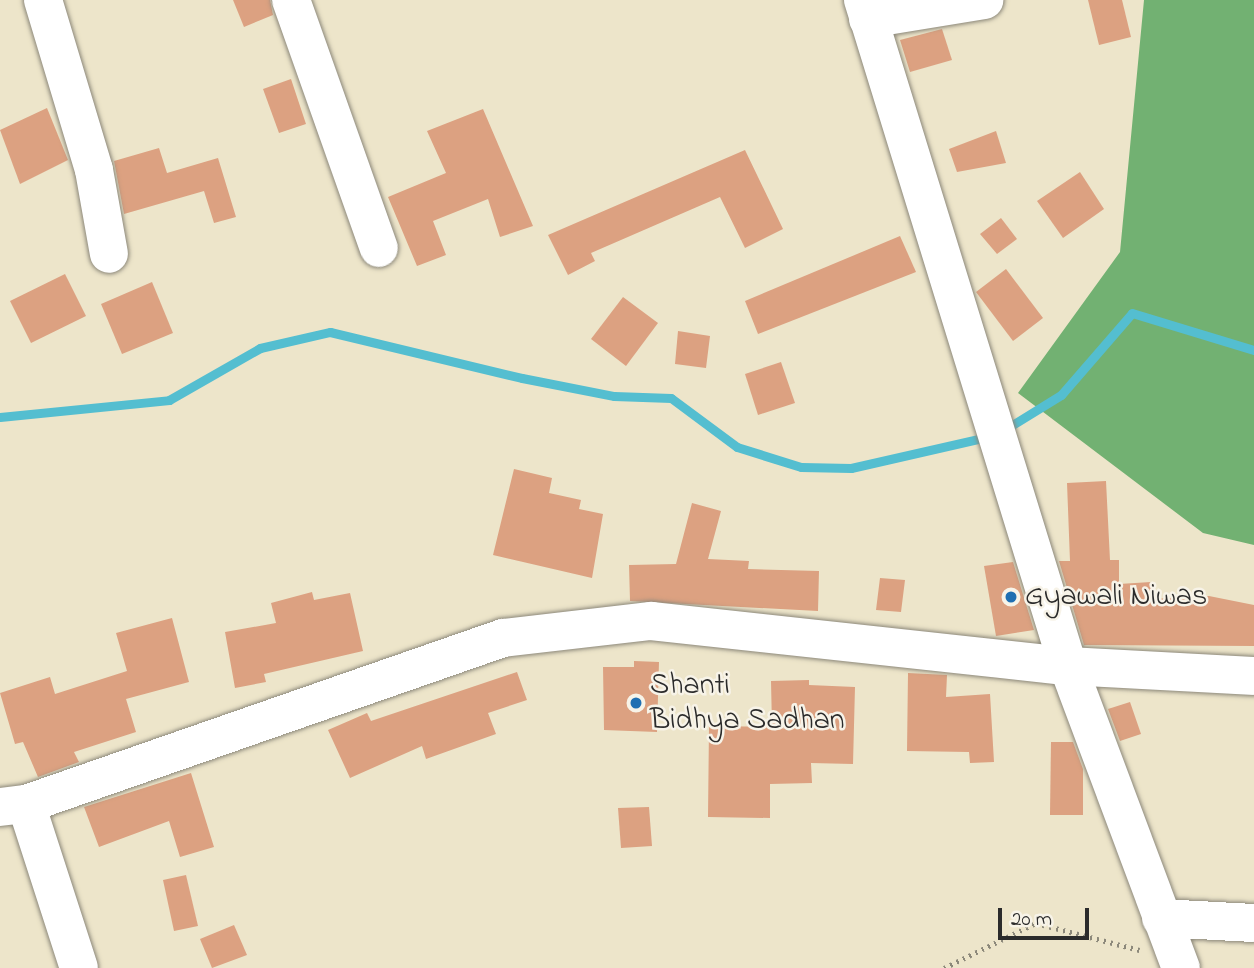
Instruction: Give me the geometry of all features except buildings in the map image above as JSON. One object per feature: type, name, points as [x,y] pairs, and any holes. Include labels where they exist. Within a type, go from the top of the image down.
[{"type":"street","points":[[43,0],[94,170],[109,254]]},
{"type":"street","points":[[291,0],[379,248]]},
{"type":"street","points":[[984,0],[866,9],[1068,666],[1181,968]]},
{"type":"street","points":[[79,968],[13,806],[503,638],[651,621],[1068,666],[1254,676]]},
{"type":"street","points":[[1161,918],[1254,923]]},
{"type":"path","points":[[944,968],[1036,923],[1146,952],[1161,918]]},
{"type":"green space","points":[[1144,0],[1254,0],[1254,545],[1203,533],[1018,393],[1120,252]]},
{"type":"waterway","points":[[1004,430],[1061,395],[1132,313],[1254,350]]},
{"type":"waterway","points":[[0,417],[169,400],[260,348],[330,332],[522,378],[614,396],[671,398],[737,447],[801,467],[851,468],[988,437]]},
{"type":"place","name":"Gyawali Niwas","points":[[1011,597]]},
{"type":"place","name":"Shanti Bidhya Sadhan","points":[[636,703]]}]
